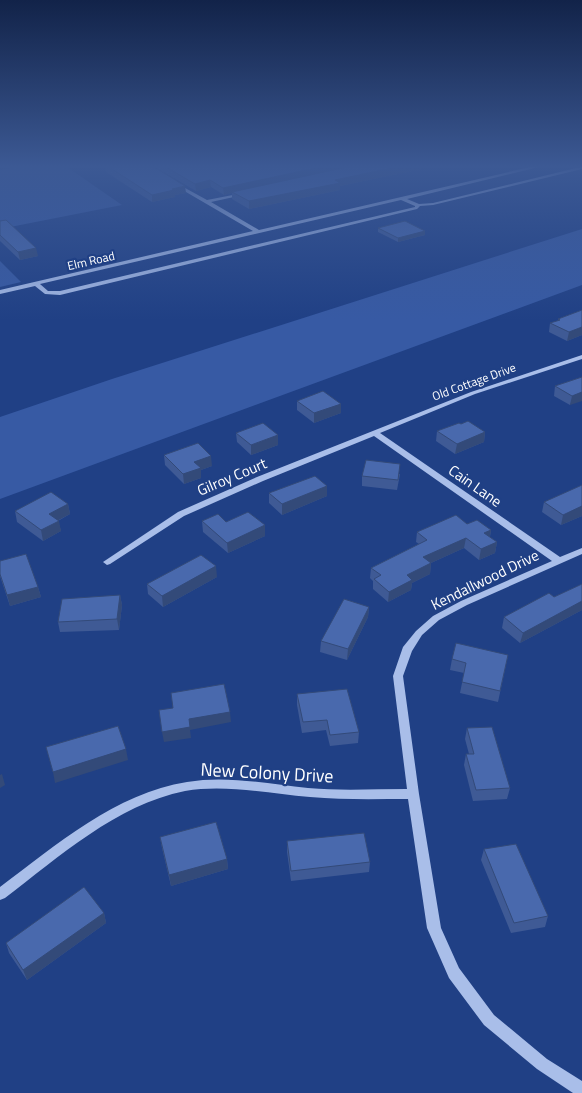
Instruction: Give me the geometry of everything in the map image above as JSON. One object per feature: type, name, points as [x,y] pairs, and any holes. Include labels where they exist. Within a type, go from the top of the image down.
[{"type":"street","points":[[234,218],[258,232]]},
{"type":"street","name":"Elm Road","points":[[0,292],[319,218]]},
{"type":"street","points":[[36,284],[47,293],[60,293],[367,218]]},
{"type":"street","name":"Old Cottage Drive","points":[[375,432],[473,393],[582,357]]},
{"type":"street","name":"Cain Lane","points":[[375,432],[559,561]]},
{"type":"street","name":"Gilroy Court","points":[[107,562],[181,514],[375,432]]},
{"type":"street","name":"Kendallwood Drive","points":[[582,552],[464,603],[436,618],[419,633],[406,650],[398,676],[413,794],[434,928],[454,973],[489,1020],[542,1064],[582,1090]]},
{"type":"street","name":"New Colony Drive","points":[[0,894],[79,836],[132,805],[168,790],[210,784],[326,794],[413,794]]},
{"type":"shaded area","points":[[0,218],[56,218],[0,229]]},
{"type":"shaded area","points":[[582,229],[582,285],[0,499],[0,417],[112,379]]},
{"type":"shaded area","points":[[0,261],[21,282],[0,287]]},
{"type":"building","points":[[6,220],[36,248],[18,252],[0,235],[0,221]]},
{"type":"building","points":[[405,221],[425,231],[398,238],[378,228]]},
{"type":"building","points":[[582,310],[582,327],[569,332],[550,323],[560,320],[558,319]]},
{"type":"building","points":[[582,377],[582,392],[572,396],[555,386]]},
{"type":"building","points":[[323,391],[341,404],[314,413],[297,401]]},
{"type":"building","points":[[468,421],[485,432],[457,444],[437,431],[459,423]]},
{"type":"building","points":[[263,423],[278,435],[251,445],[236,433]]},
{"type":"building","points":[[198,443],[211,456],[194,462],[201,468],[183,474],[164,455]]},
{"type":"building","points":[[366,460],[400,464],[398,480],[362,476]]},
{"type":"building","points":[[315,476],[327,486],[282,504],[269,493]]},
{"type":"building","points":[[582,485],[582,506],[563,515],[544,502]]},
{"type":"building","points":[[51,492],[68,504],[49,514],[59,521],[41,530],[15,511]]},
{"type":"building","points":[[248,512],[265,525],[227,543],[202,521],[218,514],[226,522]]},
{"type":"building","points":[[456,515],[467,524],[477,520],[491,530],[484,533],[497,542],[481,549],[466,538],[423,557],[431,563],[407,575],[412,580],[389,592],[374,579],[381,575],[371,568],[427,540],[417,532]]},
{"type":"building","points":[[26,554],[38,587],[7,595],[0,574],[0,561]]},
{"type":"building","points":[[201,555],[216,566],[162,596],[147,584]]},
{"type":"building","points":[[582,584],[582,601],[523,633],[504,617],[549,593],[554,597]]},
{"type":"building","points":[[120,595],[117,619],[58,622],[62,599]]},
{"type":"building","points":[[344,599],[369,607],[348,649],[321,641]]},
{"type":"building","points":[[456,643],[508,655],[500,691],[462,682],[466,663],[452,659]]},
{"type":"building","points":[[224,684],[230,712],[189,719],[190,727],[162,732],[159,710],[173,708],[171,693]]},
{"type":"building","points":[[347,689],[359,732],[330,735],[327,720],[303,722],[297,694]]},
{"type":"building","points":[[118,726],[126,749],[53,772],[46,747]]},
{"type":"building","points":[[492,727],[510,788],[476,790],[466,754],[474,754],[467,728]]},
{"type":"building","points":[[216,822],[227,859],[169,875],[160,837]]},
{"type":"building","points":[[364,833],[370,862],[291,871],[287,841]]},
{"type":"building","points":[[516,844],[548,916],[514,923],[484,849]]},
{"type":"building","points":[[84,887],[104,913],[23,970],[6,943]]}]
